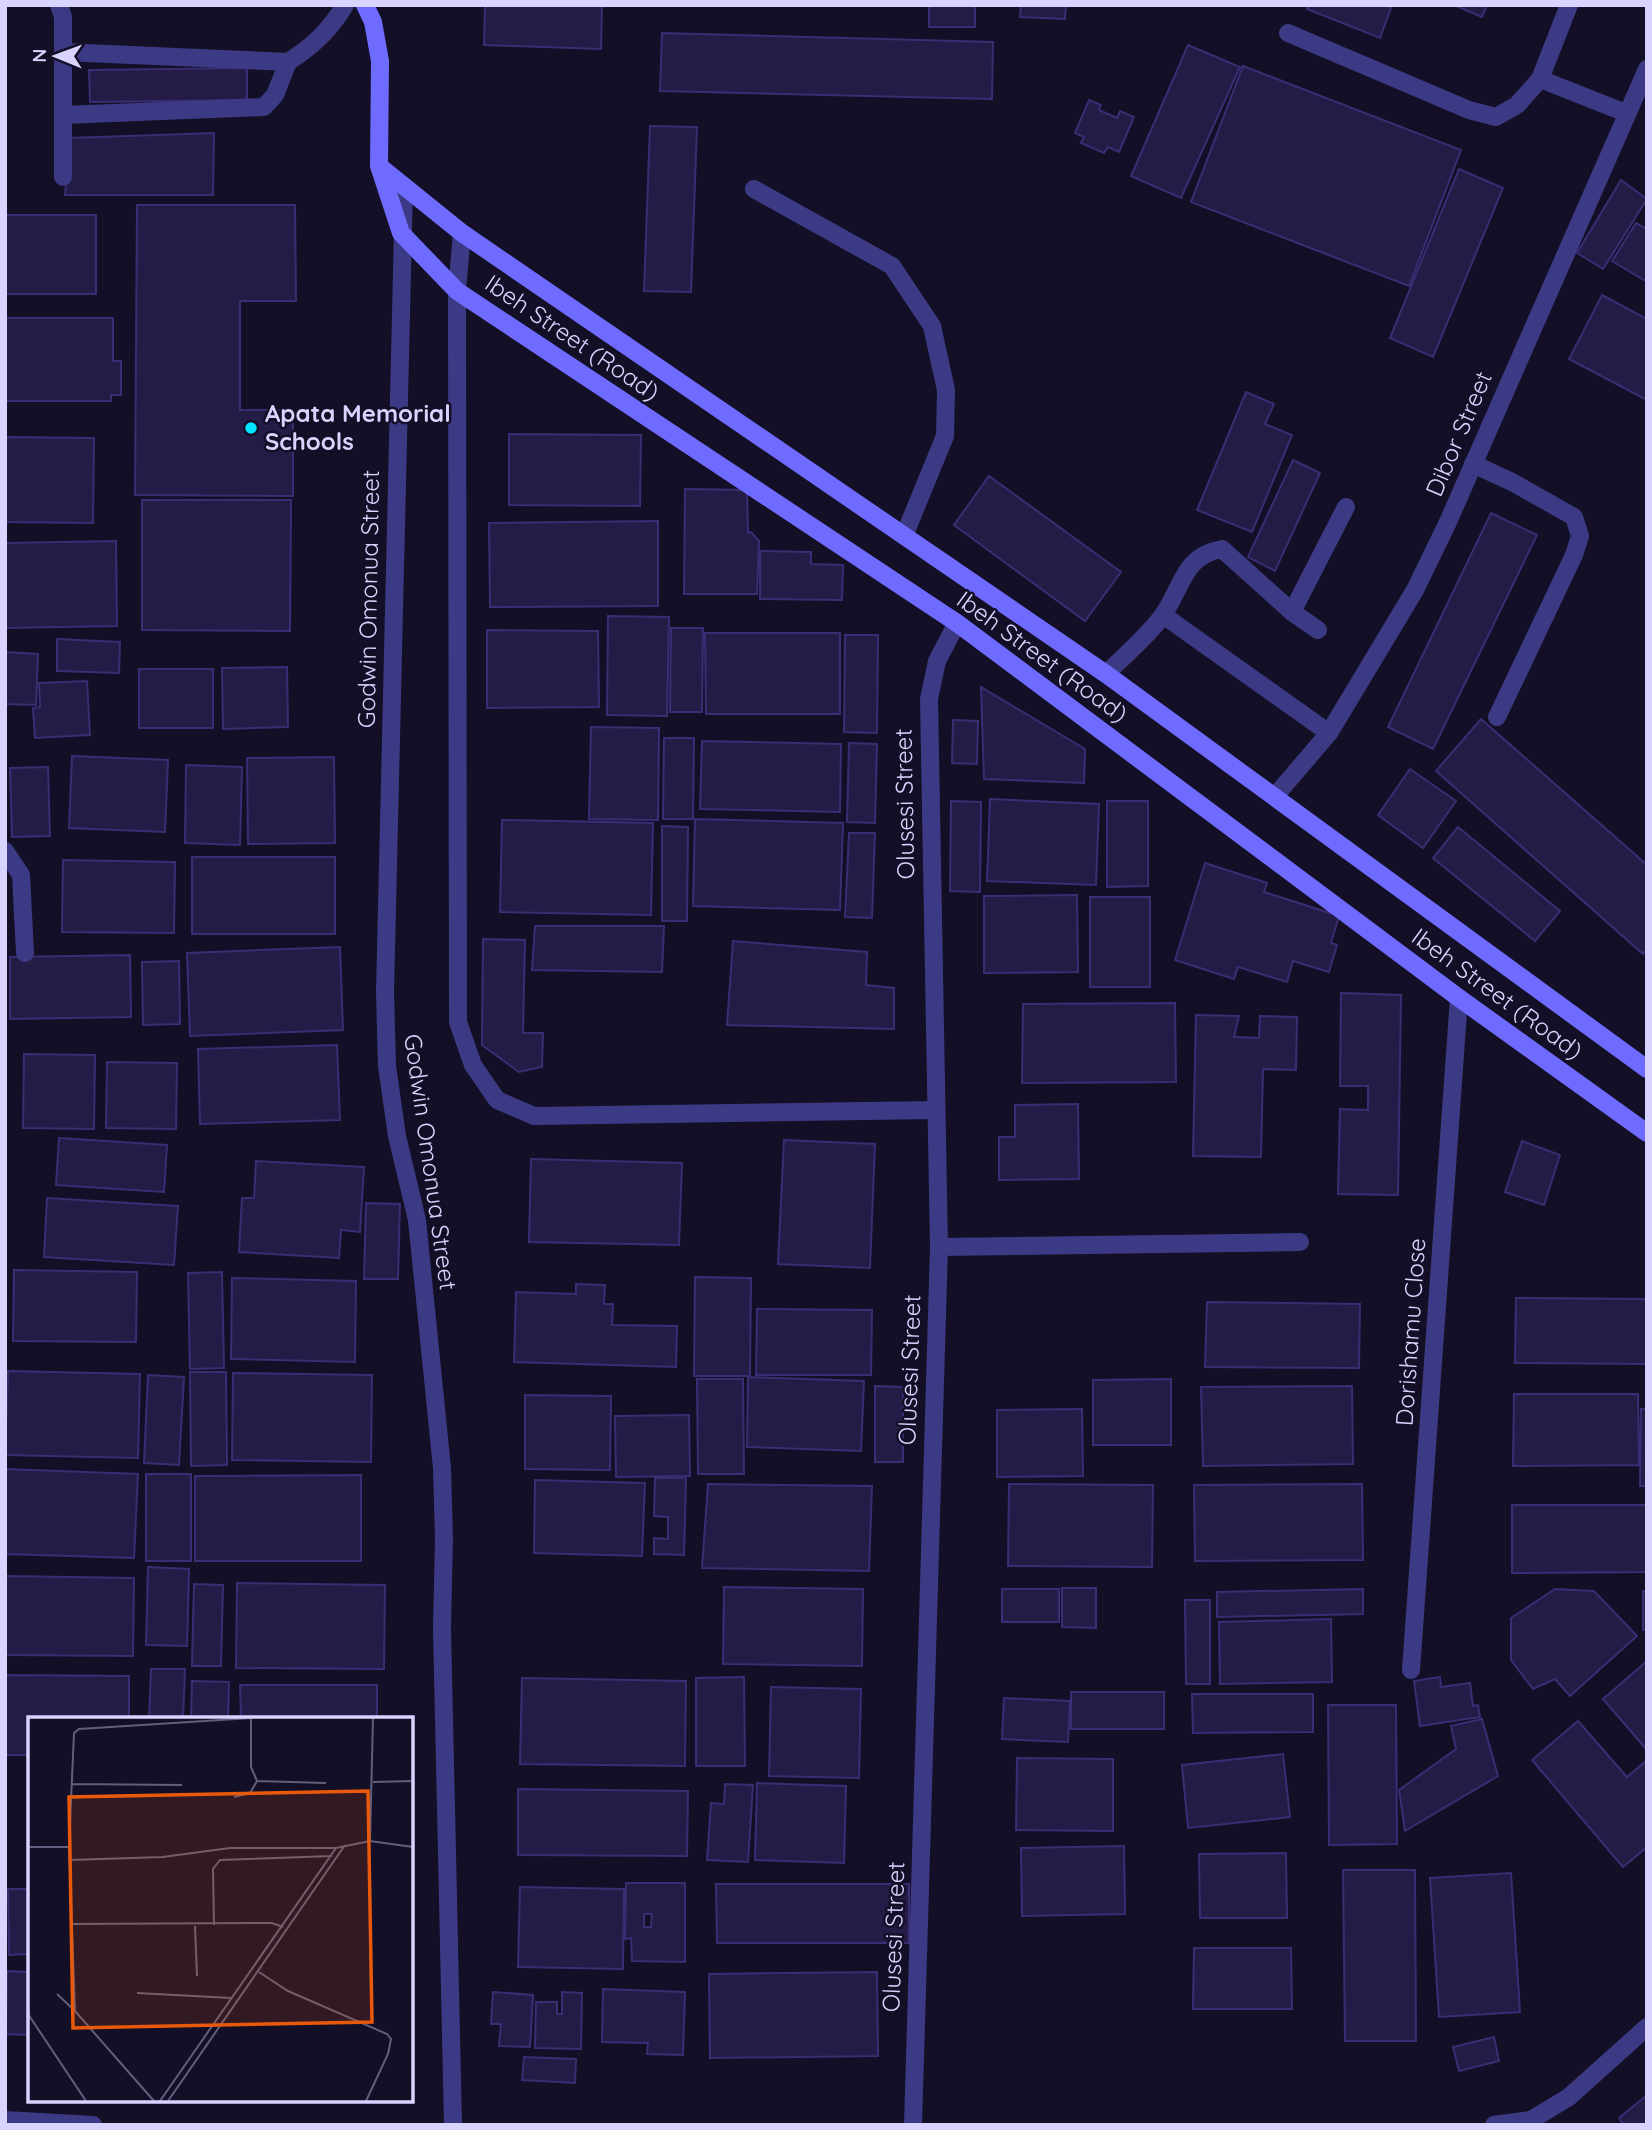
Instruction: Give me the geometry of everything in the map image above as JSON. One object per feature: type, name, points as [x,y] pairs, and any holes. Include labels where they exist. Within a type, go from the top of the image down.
[{"type":"street","points":[[59,5],[63,17],[63,177]]},
{"type":"street","points":[[63,115],[264,107],[275,95],[288,62],[333,27],[345,5]]},
{"type":"street","name":"Godwin Omonua Street","points":[[365,5],[373,22],[380,61],[379,166],[401,233],[385,992],[387,1066],[397,1136],[417,1220],[442,1468],[442,1628],[453,2125]]},
{"type":"street","points":[[1288,33],[1469,110],[1496,117],[1517,105],[1540,79],[1569,5]]},
{"type":"street","points":[[63,52],[288,62]]},
{"type":"street","name":"Dibor Street","points":[[1276,795],[1328,733],[1415,590],[1647,69]]},
{"type":"street","points":[[1540,79],[1626,113]]},
{"type":"street","points":[[379,166],[404,187],[401,233]]},
{"type":"street","name":"Ibeh Street (Road)","points":[[404,187],[462,233],[1106,674],[1276,795],[1647,1069]]},
{"type":"street","points":[[754,189],[892,266],[932,326],[946,390],[945,436],[904,536]]},
{"type":"street","name":"Ibeh Street (Road)","points":[[401,233],[457,291],[957,623],[1459,998],[1647,1133]]},
{"type":"street","points":[[462,233],[457,291],[458,1022],[473,1065],[497,1100],[534,1116],[934,1110]]},
{"type":"street","points":[[1472,464],[1574,517],[1580,536],[1574,555],[1497,717]]},
{"type":"street","points":[[1292,612],[1346,507]]},
{"type":"street","points":[[1106,674],[1163,615],[1190,565],[1203,552],[1222,549],[1292,612],[1318,630]]},
{"type":"street","points":[[1163,615],[1328,733]]},
{"type":"street","name":"Olusesi Street","points":[[913,2125],[939,1248],[934,1110],[929,699],[937,661],[957,623]]},
{"type":"street","points":[[5,851],[21,876],[25,953]]},
{"type":"street","name":"Dorishamu Close","points":[[1411,1670],[1459,998]]},
{"type":"street","points":[[939,1248],[1300,1242]]},
{"type":"street","points":[[1494,2125],[1528,2122],[1569,2097],[1647,2027]]},
{"type":"street","points":[[5,2120],[93,2125]]},
{"type":"building","points":[[485,5],[602,5],[601,49],[484,45]]},
{"type":"building","points":[[929,5],[975,5],[975,27],[929,27]]},
{"type":"building","points":[[1021,5],[1066,5],[1065,19],[1020,17]]},
{"type":"building","points":[[1309,5],[1384,5],[1391,8],[1380,38],[1307,9]]},
{"type":"building","points":[[1454,5],[1487,5],[1482,17]]},
{"type":"building","points":[[662,33],[993,42],[992,99],[660,91]]},
{"type":"building","points":[[1188,45],[1240,67],[1181,198],[1131,176]]},
{"type":"building","points":[[1243,66],[1461,150],[1409,286],[1191,202]]},
{"type":"building","points":[[247,68],[247,100],[90,102],[89,70]]},
{"type":"building","points":[[1089,100],[1101,105],[1099,110],[1117,118],[1120,111],[1134,117],[1119,152],[1108,147],[1104,153],[1081,143],[1084,137],[1075,133]]},
{"type":"building","points":[[650,126],[697,127],[691,292],[644,291]]},
{"type":"building","points":[[214,133],[213,195],[65,195],[70,138]]},
{"type":"building","points":[[1459,169],[1503,188],[1433,357],[1390,338]]},
{"type":"building","points":[[1621,180],[1647,199],[1603,269],[1577,253]]},
{"type":"building","points":[[137,205],[295,205],[296,301],[240,301],[240,410],[293,410],[293,496],[135,495]]},
{"type":"building","points":[[5,215],[96,215],[96,294],[5,294]]},
{"type":"building","points":[[1636,223],[1647,229],[1647,282],[1612,261]]},
{"type":"building","points":[[1602,295],[1647,319],[1647,400],[1569,359]]},
{"type":"building","points":[[5,318],[113,318],[113,361],[121,361],[121,395],[111,395],[111,401],[5,401]]},
{"type":"building","points":[[1246,392],[1274,404],[1265,424],[1292,435],[1252,532],[1197,510]]},
{"type":"building","points":[[509,434],[641,435],[640,506],[509,505]]},
{"type":"building","points":[[5,437],[94,438],[93,523],[5,522]]},
{"type":"building","points":[[1293,460],[1320,473],[1275,571],[1248,557]]},
{"type":"building","points":[[989,476],[1121,572],[1085,621],[954,525]]},
{"type":"building","points":[[685,489],[747,490],[748,533],[751,532],[759,541],[757,594],[684,594]]},
{"type":"building","points":[[142,500],[291,500],[290,631],[142,630]]},
{"type":"building","points":[[1491,513],[1537,535],[1433,749],[1388,727]]},
{"type":"building","points":[[658,521],[658,606],[490,607],[489,523]]},
{"type":"building","points":[[116,541],[117,626],[5,628],[5,543]]},
{"type":"building","points":[[760,551],[811,552],[811,564],[843,565],[842,600],[760,599]]},
{"type":"building","points":[[608,616],[669,617],[667,716],[607,715]]},
{"type":"building","points":[[671,628],[703,628],[702,712],[670,712]]},
{"type":"building","points":[[487,630],[598,631],[599,707],[487,708]]},
{"type":"building","points":[[705,633],[840,633],[840,714],[706,714]]},
{"type":"building","points":[[845,635],[878,635],[877,733],[844,732]]},
{"type":"building","points":[[57,639],[120,642],[119,673],[57,671]]},
{"type":"building","points":[[5,652],[38,654],[36,705],[5,704]]},
{"type":"building","points":[[287,667],[288,727],[223,729],[222,668]]},
{"type":"building","points":[[139,669],[213,669],[213,728],[139,728]]},
{"type":"building","points":[[87,681],[90,735],[35,738],[33,708],[40,707],[39,683]]},
{"type":"building","points":[[981,687],[1085,749],[1084,783],[984,779]]},
{"type":"building","points":[[1481,719],[1647,865],[1647,949],[1643,954],[1436,771]]},
{"type":"building","points":[[953,720],[978,721],[977,764],[952,763]]},
{"type":"building","points":[[591,727],[659,728],[658,820],[589,819]]},
{"type":"building","points":[[664,738],[694,738],[693,819],[663,819]]},
{"type":"building","points":[[702,741],[841,744],[840,812],[700,809]]},
{"type":"building","points":[[849,743],[877,744],[875,823],[847,822]]},
{"type":"building","points":[[72,756],[168,760],[165,832],[69,828]]},
{"type":"building","points":[[334,757],[335,843],[248,844],[247,758]]},
{"type":"building","points":[[186,765],[242,767],[240,845],[185,843]]},
{"type":"building","points":[[48,767],[50,836],[12,837],[10,768]]},
{"type":"building","points":[[1410,769],[1456,801],[1423,848],[1378,815]]},
{"type":"building","points":[[990,799],[1099,804],[1096,885],[987,881]]},
{"type":"building","points":[[951,801],[981,802],[980,892],[950,891]]},
{"type":"building","points":[[1107,801],[1148,801],[1148,886],[1107,887]]},
{"type":"building","points":[[695,819],[843,823],[840,910],[693,906]]},
{"type":"building","points":[[502,820],[653,823],[651,915],[500,912]]},
{"type":"building","points":[[662,826],[688,827],[687,921],[662,921]]},
{"type":"building","points":[[1458,827],[1560,911],[1535,941],[1433,858]]},
{"type":"building","points":[[849,833],[875,833],[872,918],[845,917]]},
{"type":"building","points":[[192,857],[335,857],[335,934],[192,934]]},
{"type":"building","points":[[63,860],[175,862],[174,933],[62,932]]},
{"type":"building","points":[[1205,863],[1267,883],[1264,892],[1339,916],[1331,943],[1337,945],[1329,972],[1293,961],[1287,982],[1238,967],[1234,979],[1175,960]]},
{"type":"building","points":[[1077,895],[1078,972],[984,973],[984,896]]},
{"type":"building","points":[[1090,897],[1150,897],[1150,987],[1090,987]]},
{"type":"building","points":[[535,926],[664,926],[662,972],[532,970]]},
{"type":"building","points":[[483,939],[525,940],[523,1033],[543,1033],[542,1067],[519,1072],[482,1045]]},
{"type":"building","points":[[733,941],[867,952],[866,985],[894,988],[894,1029],[727,1025]]},
{"type":"building","points":[[340,947],[343,1030],[190,1036],[187,953]]},
{"type":"building","points":[[130,955],[131,1017],[10,1019],[10,957]]},
{"type":"building","points":[[179,961],[180,1024],[143,1025],[142,962]]},
{"type":"building","points":[[1341,993],[1401,995],[1398,1195],[1338,1194],[1340,1109],[1368,1110],[1368,1086],[1340,1086]]},
{"type":"building","points":[[1175,1003],[1176,1082],[1022,1083],[1023,1004]]},
{"type":"building","points":[[1196,1015],[1239,1016],[1234,1037],[1259,1038],[1260,1016],[1297,1017],[1296,1070],[1263,1069],[1261,1157],[1193,1156]]},
{"type":"building","points":[[337,1045],[340,1120],[200,1124],[198,1049]]},
{"type":"building","points":[[24,1054],[95,1055],[94,1129],[23,1128]]},
{"type":"building","points":[[107,1062],[177,1063],[176,1129],[106,1128]]},
{"type":"building","points":[[1078,1104],[1079,1179],[999,1180],[999,1137],[1015,1137],[1015,1105]]},
{"type":"building","points":[[59,1138],[167,1145],[164,1192],[56,1185]]},
{"type":"building","points":[[784,1140],[875,1144],[870,1268],[778,1264]]},
{"type":"building","points":[[1522,1141],[1560,1155],[1544,1205],[1505,1192]]},
{"type":"building","points":[[531,1159],[682,1163],[679,1245],[529,1242]]},
{"type":"building","points":[[256,1161],[364,1167],[360,1232],[341,1230],[339,1258],[239,1252],[242,1198],[254,1198]]},
{"type":"building","points":[[47,1198],[178,1206],[174,1265],[44,1257]]},
{"type":"building","points":[[366,1203],[400,1204],[398,1279],[364,1279]]},
{"type":"building","points":[[14,1270],[137,1272],[136,1342],[13,1341]]},
{"type":"building","points":[[222,1272],[224,1368],[190,1369],[188,1273]]},
{"type":"building","points":[[695,1277],[751,1278],[750,1376],[694,1376]]},
{"type":"building","points":[[232,1278],[356,1281],[355,1362],[231,1359]]},
{"type":"building","points":[[576,1284],[605,1285],[604,1304],[613,1304],[612,1325],[677,1326],[676,1367],[514,1362],[516,1292],[576,1294]]},
{"type":"building","points":[[1516,1298],[1647,1299],[1647,1364],[1515,1363]]},
{"type":"building","points":[[1207,1302],[1360,1304],[1359,1368],[1205,1367]]},
{"type":"building","points":[[757,1309],[872,1310],[871,1375],[756,1375]]},
{"type":"building","points":[[8,1371],[140,1374],[138,1458],[5,1455]]},
{"type":"building","points":[[190,1372],[226,1372],[227,1465],[191,1466]]},
{"type":"building","points":[[233,1373],[372,1375],[371,1462],[232,1460]]},
{"type":"building","points":[[148,1375],[184,1377],[179,1465],[144,1463]]},
{"type":"building","points":[[748,1377],[864,1381],[861,1451],[747,1447]]},
{"type":"building","points":[[697,1379],[743,1379],[744,1474],[698,1474]]},
{"type":"building","points":[[1171,1379],[1171,1445],[1093,1445],[1093,1380]]},
{"type":"building","points":[[875,1386],[903,1387],[903,1462],[875,1462]]},
{"type":"building","points":[[1352,1386],[1353,1464],[1203,1466],[1201,1387]]},
{"type":"building","points":[[1514,1394],[1638,1394],[1639,1465],[1513,1466]]},
{"type":"building","points":[[525,1395],[611,1396],[610,1470],[525,1469]]},
{"type":"building","points":[[1082,1409],[1083,1476],[997,1477],[997,1410]]},
{"type":"building","points":[[1641,1409],[1647,1409],[1647,1486],[1640,1486]]},
{"type":"building","points":[[689,1415],[690,1476],[616,1477],[615,1416]]},
{"type":"building","points":[[6,1469],[138,1474],[134,1558],[5,1554]]},
{"type":"building","points":[[146,1474],[191,1474],[191,1561],[146,1561]]},
{"type":"building","points":[[361,1475],[361,1561],[195,1561],[195,1476]]},
{"type":"building","points":[[655,1478],[686,1478],[684,1555],[654,1554],[654,1538],[668,1539],[668,1517],[654,1516]]},
{"type":"building","points":[[535,1480],[645,1483],[642,1556],[534,1553]]},
{"type":"building","points":[[708,1484],[872,1486],[869,1571],[702,1568]]},
{"type":"building","points":[[1009,1484],[1153,1485],[1152,1567],[1008,1566]]},
{"type":"building","points":[[1362,1484],[1363,1560],[1195,1561],[1194,1485]]},
{"type":"building","points":[[1512,1505],[1647,1505],[1647,1572],[1512,1573]]},
{"type":"building","points":[[148,1567],[189,1569],[187,1646],[146,1645]]},
{"type":"building","points":[[5,1576],[134,1578],[133,1656],[5,1655]]},
{"type":"building","points":[[237,1583],[385,1585],[384,1669],[236,1668]]},
{"type":"building","points":[[194,1584],[223,1585],[221,1666],[192,1666]]},
{"type":"building","points":[[724,1587],[863,1589],[862,1666],[723,1664]]},
{"type":"building","points":[[1062,1588],[1096,1588],[1096,1628],[1062,1627]]},
{"type":"building","points":[[1002,1589],[1059,1589],[1059,1622],[1002,1622]]},
{"type":"building","points":[[1363,1589],[1363,1614],[1217,1617],[1217,1592]]},
{"type":"building","points":[[1555,1589],[1594,1591],[1637,1636],[1570,1696],[1555,1679],[1533,1689],[1511,1660],[1511,1618]]},
{"type":"building","points":[[1643,1591],[1647,1591],[1647,1630],[1643,1630]]},
{"type":"building","points":[[1185,1600],[1210,1600],[1210,1684],[1186,1684]]},
{"type":"building","points":[[1331,1619],[1332,1682],[1220,1684],[1219,1622]]},
{"type":"building","points":[[1647,1661],[1647,1750],[1603,1699]]},
{"type":"building","points":[[151,1669],[185,1669],[183,1717],[149,1717]]},
{"type":"building","points":[[5,1675],[129,1676],[129,1717],[28,1717],[28,1755],[5,1755]]},
{"type":"building","points":[[744,1677],[745,1766],[696,1766],[696,1678]]},
{"type":"building","points":[[1440,1677],[1441,1687],[1470,1683],[1473,1706],[1478,1705],[1480,1717],[1420,1726],[1414,1681]]},
{"type":"building","points":[[522,1678],[686,1681],[685,1766],[520,1764]]},
{"type":"building","points":[[192,1681],[229,1682],[228,1717],[191,1717]]},
{"type":"building","points":[[240,1685],[377,1685],[377,1717],[241,1717]]},
{"type":"building","points":[[771,1687],[861,1689],[859,1778],[769,1776]]},
{"type":"building","points":[[1071,1692],[1164,1692],[1164,1729],[1071,1729]]},
{"type":"building","points":[[1192,1694],[1313,1694],[1313,1732],[1193,1733]]},
{"type":"building","points":[[1004,1698],[1070,1701],[1068,1742],[1002,1739]]},
{"type":"building","points":[[1328,1705],[1396,1705],[1397,1844],[1329,1845]]},
{"type":"building","points":[[1482,1719],[1498,1776],[1405,1831],[1399,1790],[1456,1749],[1451,1726]]},
{"type":"building","points":[[1578,1721],[1627,1777],[1647,1760],[1647,1847],[1623,1867],[1532,1760]]},
{"type":"building","points":[[1283,1754],[1290,1817],[1188,1828],[1182,1765]]},
{"type":"building","points":[[1017,1758],[1113,1759],[1113,1831],[1016,1830]]},
{"type":"building","points":[[757,1783],[846,1786],[844,1863],[755,1860]]},
{"type":"building","points":[[725,1784],[753,1785],[748,1862],[707,1860],[711,1803],[724,1804]]},
{"type":"building","points":[[518,1789],[688,1791],[687,1856],[518,1855]]},
{"type":"building","points":[[1124,1846],[1125,1914],[1022,1916],[1021,1848]]},
{"type":"building","points":[[1286,1853],[1287,1918],[1200,1918],[1199,1854]]},
{"type":"building","points":[[1343,1870],[1415,1870],[1416,2041],[1345,2041]]},
{"type":"building","points":[[1511,1873],[1520,2012],[1439,2017],[1430,1878]]},
{"type":"building","points":[[626,1883],[685,1883],[685,1962],[632,1961],[631,1938],[625,1939]],"holes":[[[644,1914],[652,1914],[651,1927],[644,1927]]]},
{"type":"building","points":[[716,1884],[909,1884],[909,1943],[717,1943]]},
{"type":"building","points":[[520,1887],[624,1889],[623,1969],[518,1967]]},
{"type":"building","points":[[8,1889],[28,1889],[28,1954],[9,1955]]},
{"type":"building","points":[[1194,1948],[1291,1948],[1292,2009],[1193,2009]]},
{"type":"building","points":[[7,1971],[28,1972],[28,2035],[6,2034]]},
{"type":"building","points":[[877,1972],[878,2056],[710,2058],[709,1974]]},
{"type":"building","points":[[603,1989],[685,1992],[683,2055],[647,2054],[648,2043],[602,2042]]},
{"type":"building","points":[[493,1992],[533,1995],[530,2047],[499,2046],[501,2024],[491,2024]]},
{"type":"building","points":[[562,1992],[582,1993],[581,2049],[535,2048],[536,2002],[557,2002],[557,2014],[562,2014]]},
{"type":"building","points":[[1494,2037],[1499,2061],[1459,2071],[1453,2047]]},
{"type":"building","points":[[524,2057],[576,2059],[575,2083],[522,2080]]},
{"type":"building","points":[[1647,2095],[1647,2125],[1624,2125],[1619,2118]]},
{"type":"place","name":"Apata Memorial Schools","points":[[251,428]]}]
